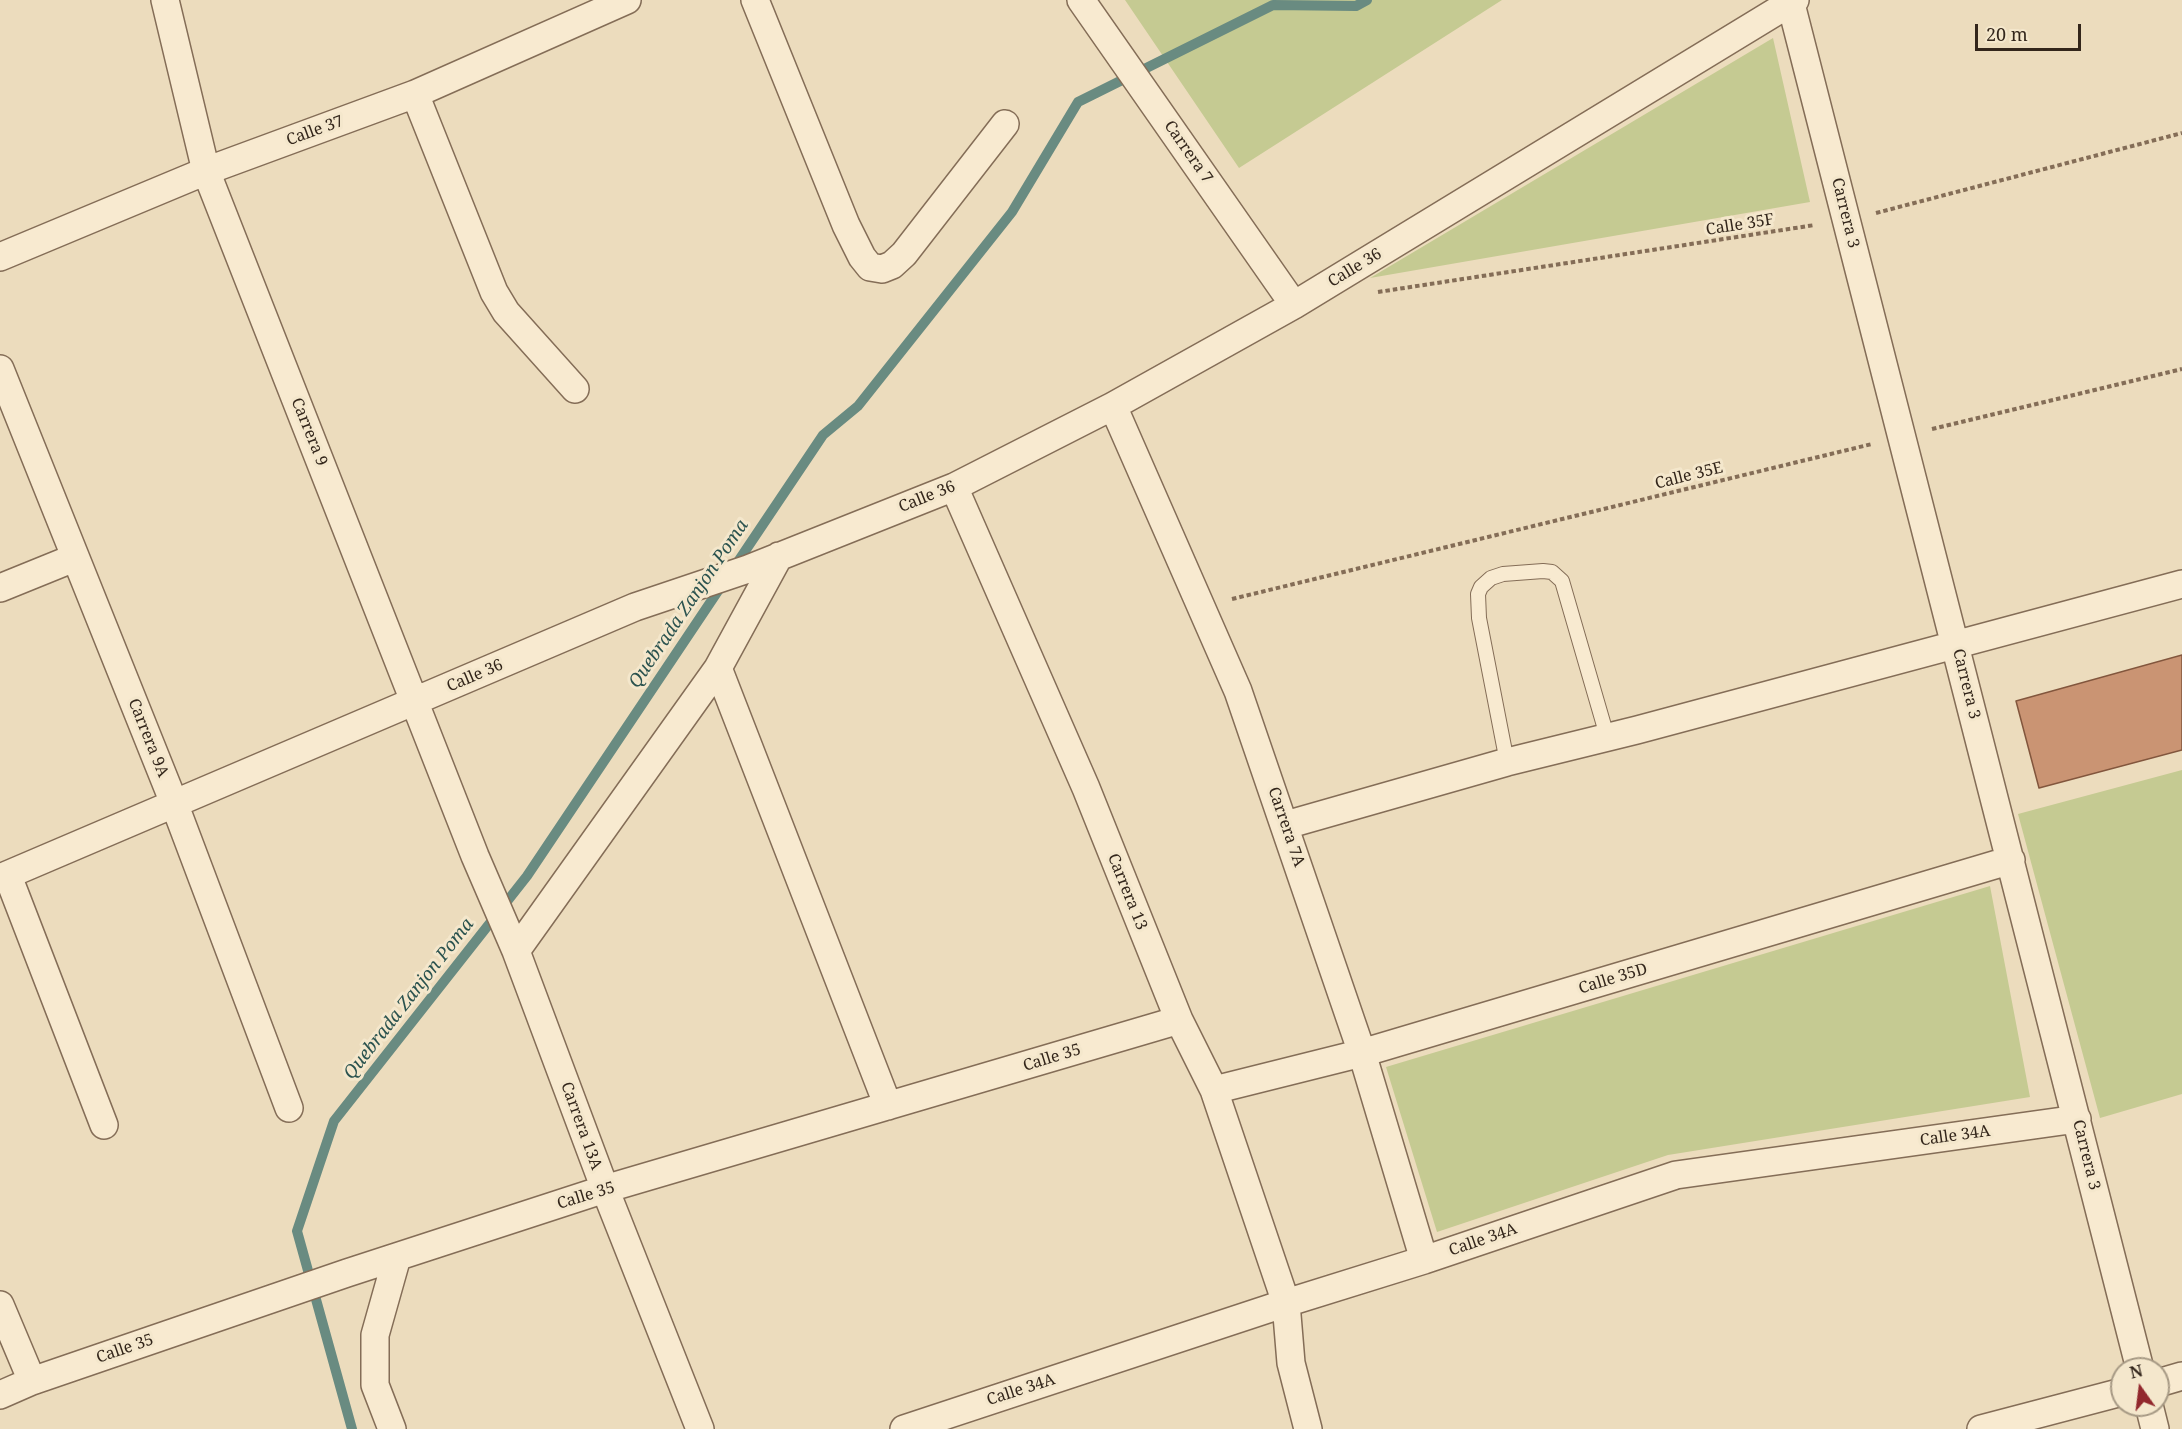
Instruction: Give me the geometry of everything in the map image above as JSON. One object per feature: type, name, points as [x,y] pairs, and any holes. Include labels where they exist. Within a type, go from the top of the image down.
[{"type":"street","name":"Carrera 9","points":[[165,0],[206,171],[475,856]]},
{"type":"street","name":"Calle 37","points":[[0,257],[206,171],[416,93],[627,0]]},
{"type":"street","points":[[755,0],[846,225],[862,257],[870,267],[882,269],[892,265],[904,254],[1005,124]]},
{"type":"street","name":"Carrera 7","points":[[1081,0],[1294,305]]},
{"type":"street","name":"Carrera 3","points":[[1792,0],[2137,1357]]},
{"type":"street","name":"Calle 36","points":[[4,877],[635,607],[748,569],[954,487],[1113,406],[1294,305],[1792,0]]},
{"type":"street","points":[[416,93],[494,292],[506,312],[575,389]]},
{"type":"street","name":"Carrera 9A","points":[[0,369],[174,803],[289,1108]]},
{"type":"street","name":"Carrera 7A","points":[[1113,406],[1238,691],[1286,825],[1362,1053],[1424,1260]]},
{"type":"street","name":"Carrera 13","points":[[954,487],[1086,789],[1179,1020],[1214,1090],[1286,1303],[1291,1363],[1308,1429]]},
{"type":"street","points":[[516,951],[718,668],[780,556]]},
{"type":"street","points":[[0,588],[74,558]]},
{"type":"street","points":[[1286,825],[1507,762],[2182,584]]},
{"type":"street","points":[[718,668],[888,1106]]},
{"type":"street","name":"Carrera 13A","points":[[475,856],[516,951],[604,1189],[700,1429]]},
{"type":"street","name":"Calle 35D","points":[[1214,1090],[1362,1053],[2011,860]]},
{"type":"street","points":[[4,877],[104,1125]]},
{"type":"street","name":"Calle 35","points":[[0,1395],[32,1381],[267,1300],[604,1189],[1179,1020]]},
{"type":"street","name":"Calle 34A","points":[[904,1429],[1424,1260],[1676,1175],[2077,1119]]},
{"type":"street","points":[[392,1429],[375,1385],[375,1335],[397,1257]]},
{"type":"street","points":[[0,1305],[32,1381]]},
{"type":"street","points":[[1981,1429],[2110,1395]]},
{"type":"lane","points":[[1507,762],[1479,618],[1481,587],[1491,578],[1503,574],[1552,572],[1562,581],[1607,736]]},
{"type":"path","name":"Calle 35F","points":[[1377,292],[1847,221],[2182,133]]},
{"type":"path","name":"Calle 35E","points":[[1202,606],[2182,369]]},
{"type":"green space","points":[[1125,0],[1502,0],[1239,168]]},
{"type":"green space","points":[[1773,38],[1810,202],[1370,278]]},
{"type":"green space","points":[[2182,770],[2182,1094],[2100,1118],[2018,814]]},
{"type":"green space","points":[[1990,886],[2030,1097],[1668,1155],[1437,1232],[1386,1067]]},
{"type":"building","points":[[2182,655],[2182,750],[2039,788],[2016,701]]},
{"type":"waterway","name":"Quebrada Zanjon Poma","points":[[733,569],[823,435],[858,406],[1012,212],[1078,102],[1273,5],[1356,6],[1367,0]]},
{"type":"waterway","name":"Quebrada Zanjon Poma","points":[[352,1429],[297,1231],[334,1121],[527,876],[724,582]]}]
